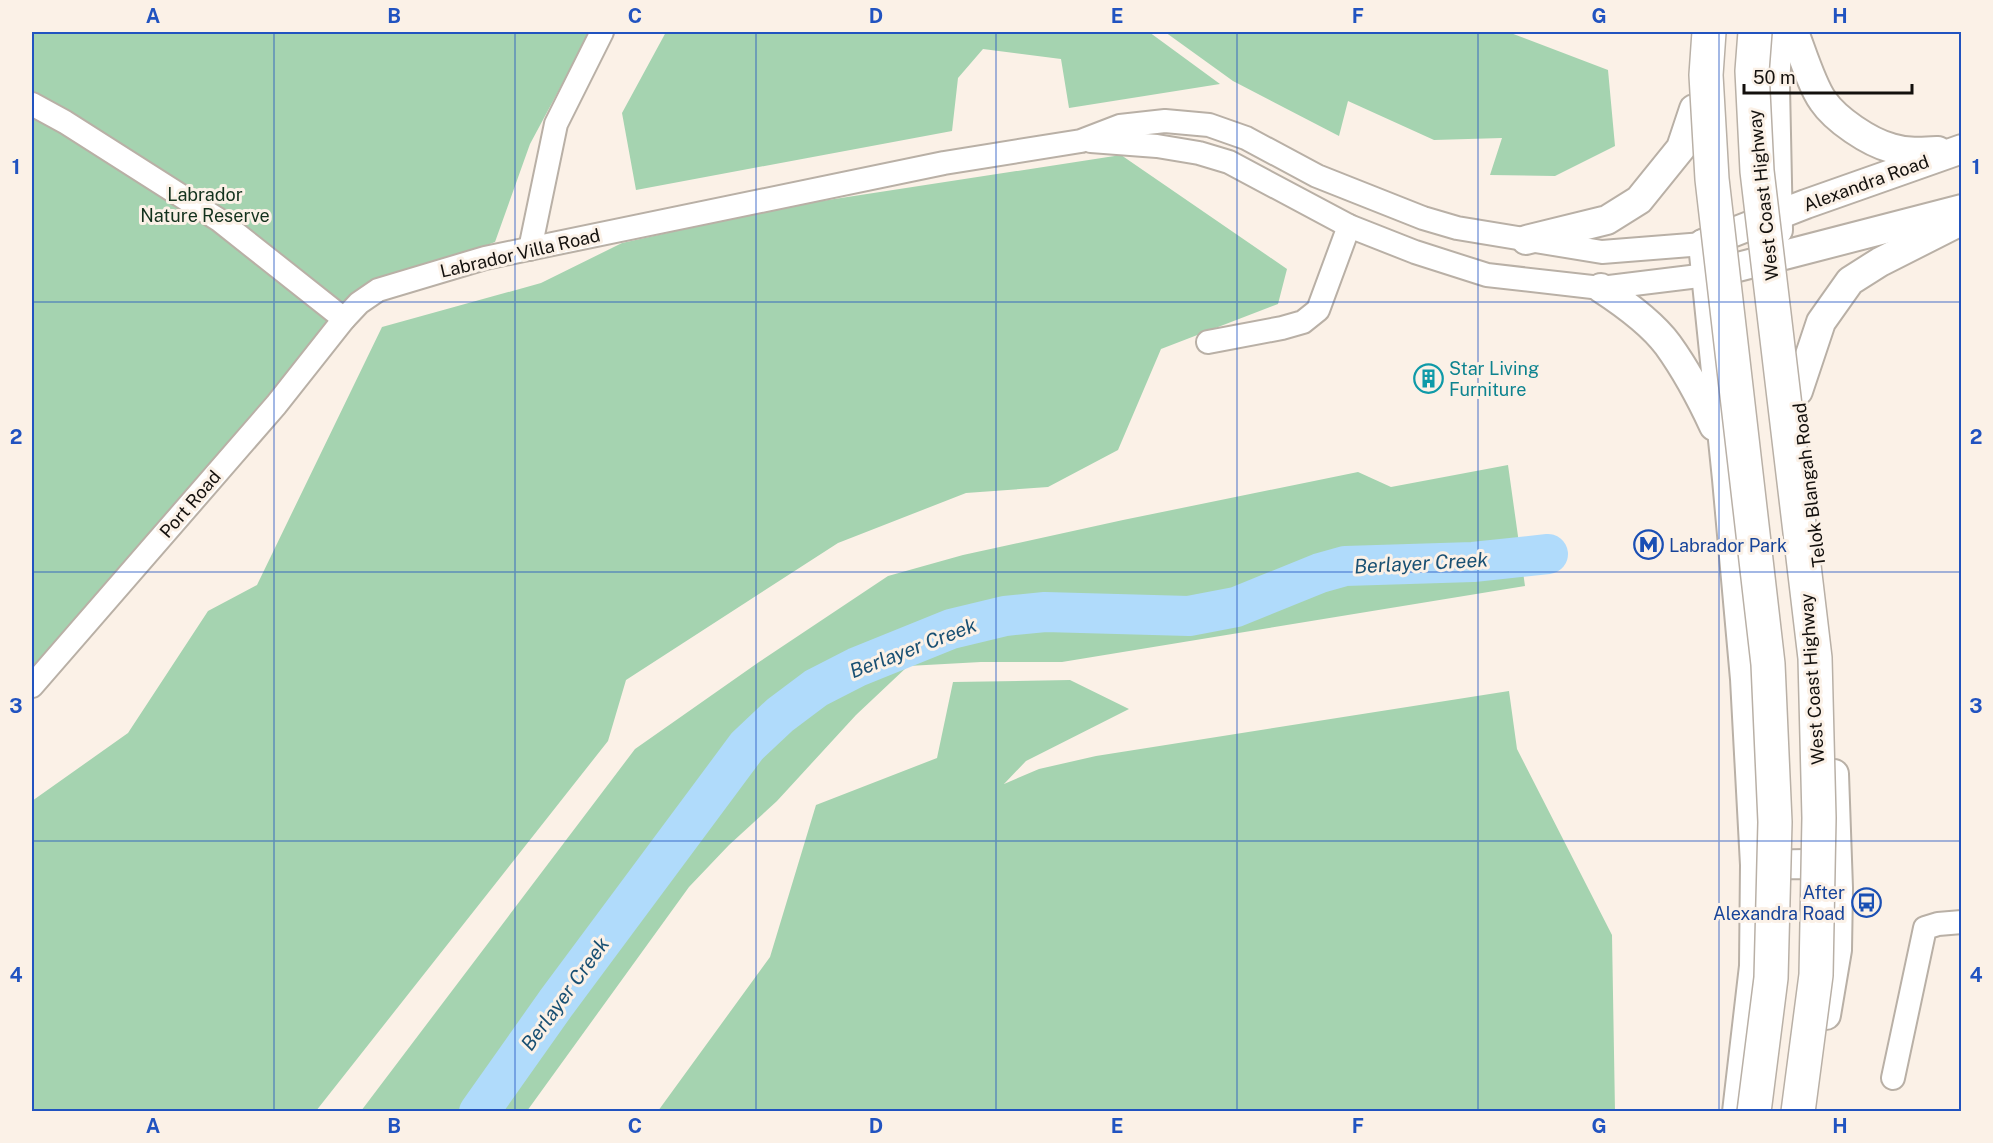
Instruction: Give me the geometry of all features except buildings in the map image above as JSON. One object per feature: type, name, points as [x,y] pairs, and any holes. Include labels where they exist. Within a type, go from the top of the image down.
[{"type":"highway","points":[[1709,32],[1706,75],[1712,179],[1768,664],[1775,822],[1771,978],[1754,1112]]},
{"type":"highway","name":"West Coast Highway","points":[[1755,32],[1752,71],[1757,171],[1815,658],[1819,818],[1816,975],[1798,1112]]},
{"type":"main road","points":[[1698,32],[1694,109],[1703,244],[1745,679],[1755,865],[1754,966],[1737,1112]]},
{"type":"main road","name":"Telok Blangah Road","points":[[1778,32],[1775,86],[1776,217],[1830,657],[1838,888],[1837,950],[1811,1112]]},
{"type":"main road","points":[[1794,32],[1821,99],[1834,115],[1865,136],[1890,148],[1915,152],[1960,150]]},
{"type":"main road","points":[[1526,240],[1607,220],[1638,200],[1681,148],[1694,109]]},
{"type":"main road","name":"Alexandra Road","points":[[1703,244],[1806,204],[1960,150]]},
{"type":"main road","points":[[1707,275],[1962,209]]},
{"type":"main road","points":[[1798,391],[1821,322],[1850,281],[1880,262],[1962,221]]},
{"type":"main road","points":[[1600,288],[1622,302],[1667,344],[1699,394],[1723,444]]},
{"type":"main road","points":[[1755,865],[1806,864],[1838,888]]},
{"type":"street","points":[[530,249],[556,124],[602,32]]},
{"type":"street","points":[[32,104],[65,122],[219,220],[344,319]]},
{"type":"street","name":"Labrador Villa Road","points":[[1081,141],[1120,126],[1165,121],[1209,125],[1246,138],[1317,176],[1424,218],[1457,228],[1602,252],[1703,244]]},
{"type":"street","name":"Labrador Villa Road","points":[[344,319],[359,303],[378,290],[485,258],[944,163],[1081,141],[1122,142],[1199,153],[1229,162],[1345,223],[1415,252],[1487,275],[1600,288],[1707,275]]},
{"type":"street","points":[[1208,342],[1282,328],[1302,322],[1318,310],[1345,223],[1323,203],[1323,193],[1348,188]]},
{"type":"street","name":"Port Road","points":[[32,686],[276,405],[344,319]]},
{"type":"street","points":[[1893,1078],[1925,928],[1938,924],[1962,922]]},
{"type":"green space","name":"Labrador Nature Reserve","points":[[32,32],[590,32],[530,144],[495,242],[352,297],[100,592],[32,667]]},
{"type":"green space","points":[[666,32],[1149,32],[1220,84],[1069,108],[1061,59],[983,49],[958,78],[952,131],[636,190],[622,113]]},
{"type":"green space","points":[[1165,32],[1508,32],[1608,70],[1615,146],[1555,176],[1490,175],[1502,138],[1434,140],[1348,101],[1339,136],[1233,81]]},
{"type":"green space","points":[[1121,155],[1287,269],[1278,304],[1161,349],[1118,450],[1048,487],[966,493],[838,543],[626,680],[608,741],[316,1111],[32,1111],[32,801],[128,733],[208,611],[257,585],[382,327],[541,283],[622,243],[789,206]]},
{"type":"green space","points":[[1508,465],[1525,586],[1062,662],[981,662],[908,666],[856,715],[777,801],[729,845],[689,887],[527,1111],[361,1111],[635,749],[759,662],[888,576],[963,555],[1358,472],[1391,487]]},
{"type":"green space","points":[[1070,680],[1129,709],[1026,761],[1004,784],[1039,769],[1096,756],[1509,691],[1517,749],[1612,935],[1615,1111],[658,1111],[770,957],[816,805],[937,758],[953,682]]},
{"type":"waterway","name":"Berlayer Creek","points":[[479,1112],[556,1003],[747,746],[780,715],[816,688],[857,667],[951,629],[1005,616],[1045,612],[1189,616],[1236,607],[1320,573],[1345,566],[1473,562],[1548,554]]},
{"type":"place","name":"Star Living Furniture","points":[[1428,378]]},
{"type":"place","name":"Labrador Park","points":[[1648,545]]},
{"type":"place","name":"After Alexandra Road","points":[[1866,902]]}]
